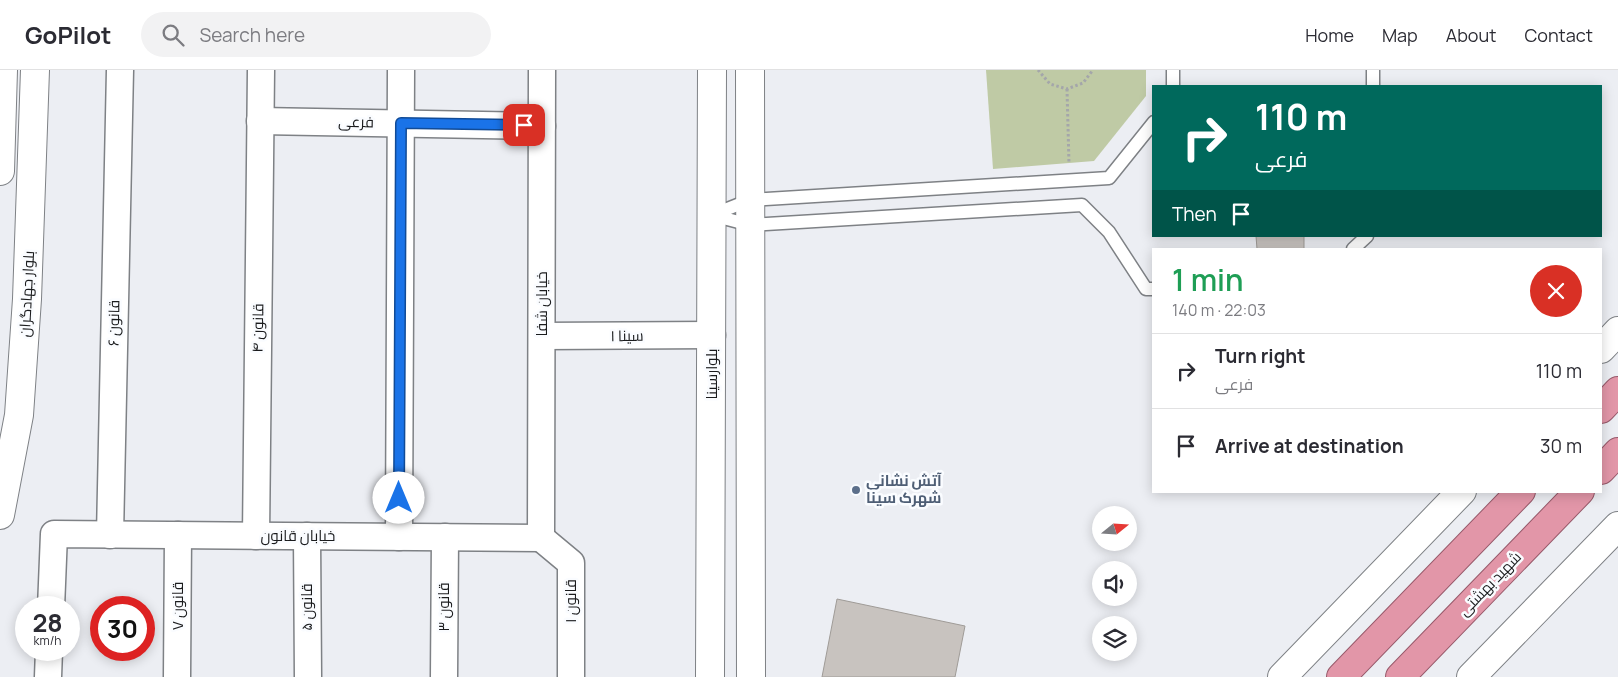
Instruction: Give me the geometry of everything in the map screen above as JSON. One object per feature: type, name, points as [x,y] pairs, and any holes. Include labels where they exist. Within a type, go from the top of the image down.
[{"type":"highway","points":[[1602,408],[1618,392]]},
{"type":"highway","points":[[1602,469],[1618,452]]},
{"type":"highway","points":[[1341,677],[1519,493]]},
{"type":"highway","name":"شهید بهشتی","points":[[1400,677],[1578,493]]},
{"type":"main road","points":[[0,171],[3,70]]},
{"type":"main road","name":"بلوار جهادگران","points":[[0,515],[19,415],[27,298],[35,70]]},
{"type":"main road","name":"بلوارسینا","points":[[710,677],[712,70]]},
{"type":"main road","points":[[750,70],[751,677]]},
{"type":"main road","points":[[1602,348],[1618,332]]},
{"type":"main road","points":[[1282,677],[1460,493]]},
{"type":"main road","points":[[1471,677],[1618,526]]},
{"type":"street","name":"قانون ۶","points":[[110,535],[120,70]]},
{"type":"street","name":"قانون ۴","points":[[256,536],[261,70]]},
{"type":"street","points":[[398,537],[401,70]]},
{"type":"street","name":"خیابان شفا","points":[[541,538],[542,70]]},
{"type":"street","name":"فرعی","points":[[260,121],[542,126]]},
{"type":"street","name":"سینا ۱","points":[[542,336],[712,335]]},
{"type":"street","name":"خیابان قانون","points":[[51,596],[54,534],[541,538]]},
{"type":"street","name":"قانون ۷","points":[[177,677],[178,535]]},
{"type":"street","name":"قانون ۵","points":[[307,536],[308,677]]},
{"type":"street","name":"قانون ۳","points":[[444,677],[445,538]]},
{"type":"street","name":"قانون ۱","points":[[541,538],[571,563],[571,677]]},
{"type":"street","points":[[48,677],[49,661]]},
{"type":"lane","points":[[1172,70],[1173,85]]},
{"type":"lane","points":[[1373,70],[1373,85]]},
{"type":"lane","points":[[712,215],[1109,178],[1152,124]]},
{"type":"lane","points":[[712,215],[750,212],[1082,205],[1109,232],[1146,289],[1152,289]]},
{"type":"lane","points":[[1354,248],[1366,237]]},
{"type":"path","points":[[1038,70],[1050,84],[1067,89],[1083,83],[1093,70]]},
{"type":"path","points":[[1067,89],[1070,181]]},
{"type":"green space","points":[[986,70],[1146,70],[1146,96],[1094,161],[993,169]]},
{"type":"building","points":[[1256,237],[1304,237],[1304,248],[1257,248]]},
{"type":"building","points":[[837,599],[965,626],[955,677],[822,677]]},
{"type":"place","name":"آتش نشانی شهرک سینا","points":[[856,490]]},
{"type":"route","points":[[399,498],[401,123],[524,125]]}]
